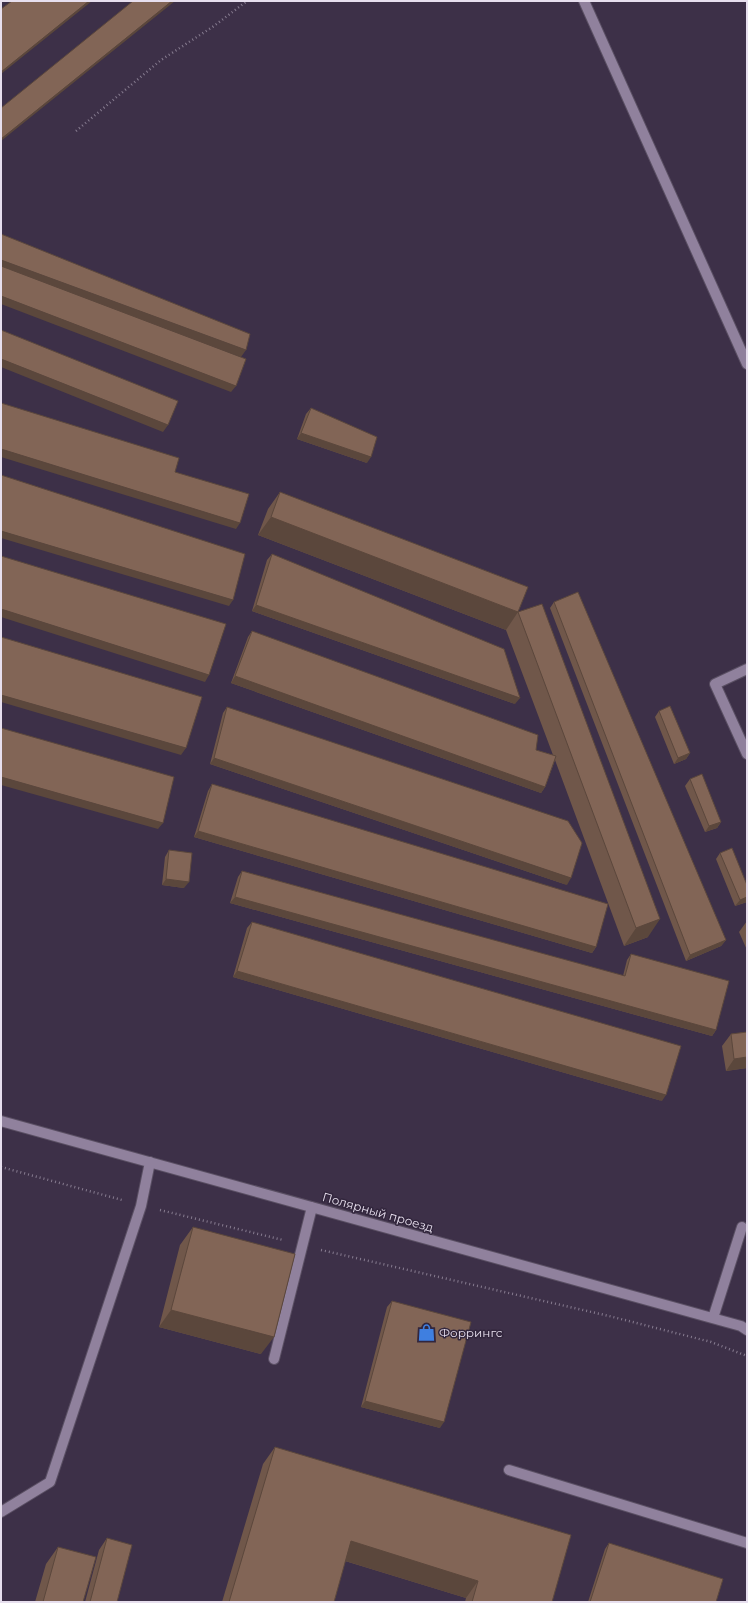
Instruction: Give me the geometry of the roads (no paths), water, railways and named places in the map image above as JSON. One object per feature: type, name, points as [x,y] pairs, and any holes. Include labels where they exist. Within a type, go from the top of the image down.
[{"type":"street","points":[[584,1],[747,364]]},
{"type":"street","points":[[747,669],[715,684],[747,754]]},
{"type":"street","name":"Полярный проезд","points":[[1,1121],[745,1328]]},
{"type":"street","points":[[1,1512],[50,1482],[141,1206],[150,1162]]},
{"type":"street","points":[[274,1359],[312,1207]]},
{"type":"street","points":[[713,1318],[742,1227]]},
{"type":"street","points":[[508,1470],[747,1543]]},
{"type":"place","name":"Форрингс","points":[[426,1332]]}]
